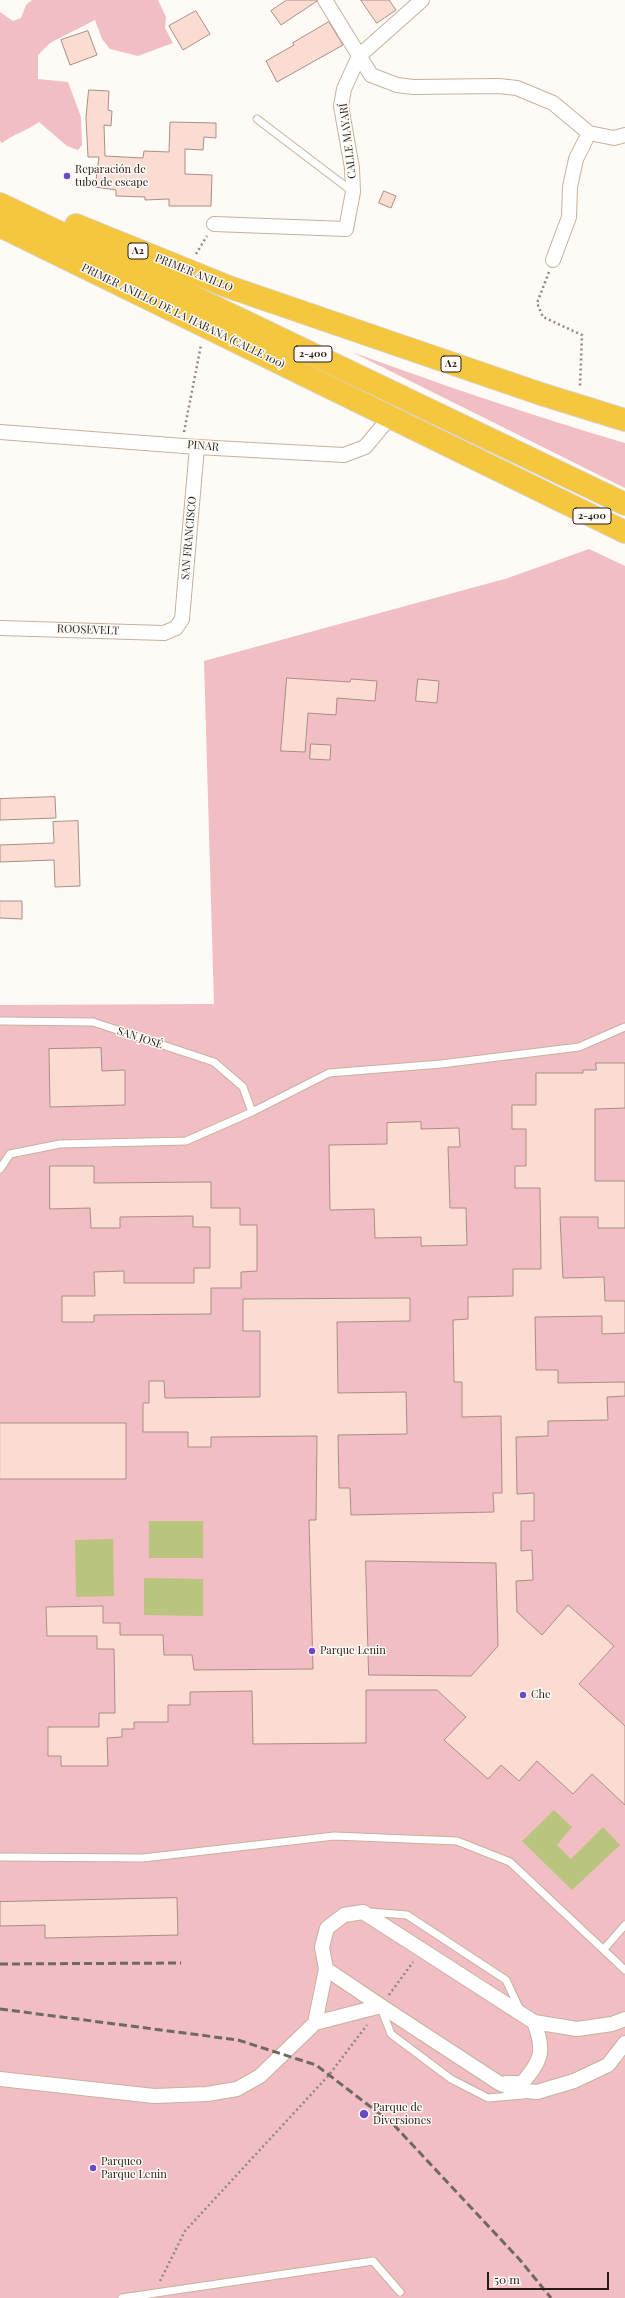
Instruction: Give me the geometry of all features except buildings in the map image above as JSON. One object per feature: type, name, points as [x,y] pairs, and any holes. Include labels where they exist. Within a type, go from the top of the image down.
[{"type":"highway","name":"PRIMER ANILLO","points":[[0,195],[187,270],[278,304],[578,407]]},
{"type":"highway","name":"2-400","points":[[0,204],[625,504]]},
{"type":"highway","name":"PRIMER ANILLO DE LA HABANA (CALLE 100)","points":[[0,226],[560,500]]},
{"type":"highway","name":"A2","points":[[578,407],[625,420]]},
{"type":"highway","name":"2-400","points":[[560,500],[625,532]]},
{"type":"highway","points":[[560,500],[625,510]]},
{"type":"street","points":[[325,0],[371,75],[397,85],[413,87],[499,86],[517,88],[553,103],[589,133],[614,138],[625,135]]},
{"type":"street","name":"CALLE MAYARÍ","points":[[214,224],[346,229],[353,192],[352,168],[341,106],[344,89],[359,56],[422,0]]},
{"type":"street","points":[[553,260],[569,217],[570,187],[576,159],[589,133]]},
{"type":"street","name":"PINAR","points":[[0,432],[181,444],[197,447],[344,455],[365,447],[391,416]]},
{"type":"street","name":"SAN FRANCISCO","points":[[176,628],[182,619],[197,447]]},
{"type":"street","name":"ROOSEVELT","points":[[0,628],[164,633],[176,628]]},
{"type":"street","points":[[315,2023],[326,1969],[322,1947],[327,1928],[344,1915],[363,1912],[422,1948],[534,2022],[577,2029],[612,2024],[625,2019]]},
{"type":"street","points":[[326,1969],[499,2083],[516,2090],[537,2092],[574,2081],[608,2065],[625,2043]]},
{"type":"street","points":[[0,2079],[154,2096],[207,2094],[237,2089],[260,2076],[315,2023],[381,2006]]},
{"type":"street","points":[[499,2083],[522,2083],[535,2069],[539,2057],[541,2040],[534,2022]]},
{"type":"lane","points":[[257,119],[353,192]]},
{"type":"lane","name":"SAN JOSÉ","points":[[0,1021],[93,1022],[214,1062],[243,1087],[252,1112]]},
{"type":"lane","points":[[0,1169],[10,1154],[60,1144],[186,1141],[252,1112],[329,1073],[441,1064],[579,1047],[625,1027]]},
{"type":"lane","points":[[0,1857],[143,1858],[334,1836],[457,1841],[510,1862],[625,1970]]},
{"type":"lane","points":[[363,1912],[407,1916],[506,1980],[522,2014]]},
{"type":"lane","points":[[604,1949],[625,1925]]},
{"type":"lane","points":[[381,2006],[391,2034],[451,2079],[488,2098],[507,2098],[537,2092]]},
{"type":"lane","points":[[122,2298],[373,2261],[400,2292]]},
{"type":"path","points":[[187,270],[214,224]]},
{"type":"path","points":[[553,260],[537,303],[543,317],[582,335],[578,407]]},
{"type":"path","points":[[181,444],[204,327]]},
{"type":"path","points":[[154,2293],[185,2231],[329,2075],[422,1948]]},
{"type":"shaded area","points":[[32,0],[158,0],[166,17],[165,28],[173,43],[138,56],[110,49],[102,39],[95,20],[50,43],[38,55],[38,79],[68,82],[81,117],[82,145],[78,150],[67,146],[39,122],[2,143],[0,141],[0,12],[13,21],[21,18],[26,5]]},
{"type":"shaded area","points":[[352,352],[488,400],[625,443],[625,488]]},
{"type":"shaded area","name":"Parque Lenin","points":[[589,549],[625,566],[625,2298],[0,2298],[0,1005],[214,1004],[204,661],[508,578]]},
{"type":"shaded area","points":[[149,1521],[203,1521],[203,1558],[149,1558]]},
{"type":"shaded area","points":[[113,1539],[114,1596],[76,1597],[75,1540]]},
{"type":"shaded area","points":[[144,1578],[203,1579],[203,1616],[144,1615]]},
{"type":"shaded area","points":[[554,1810],[572,1827],[557,1845],[571,1859],[603,1827],[620,1845],[572,1890],[522,1841]]},
{"type":"railway","points":[[0,1964],[181,1963]]},
{"type":"railway","points":[[0,2009],[238,2040],[316,2065],[393,2124],[520,2260],[551,2298]]},
{"type":"place","name":"Reparación de tubo de escape","points":[[67,176]]},
{"type":"place","name":"Parque Lenin","points":[[312,1651]]},
{"type":"place","name":"Che","points":[[523,1695]]},
{"type":"place","name":"Parque de Diversiones","points":[[364,2114]]},
{"type":"place","name":"Parqueo Parque Lenin","points":[[93,2168]]}]
